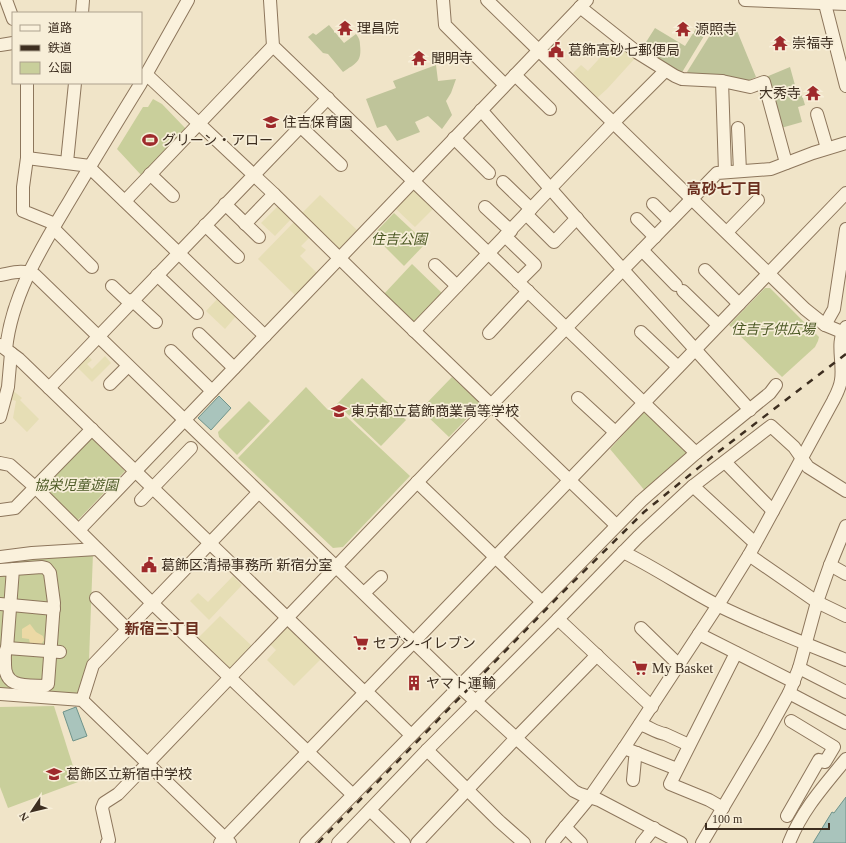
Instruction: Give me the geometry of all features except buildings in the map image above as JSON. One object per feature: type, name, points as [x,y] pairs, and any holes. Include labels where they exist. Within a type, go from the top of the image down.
[{"type":"street","points":[[6,0],[12,15]]},
{"type":"street","points":[[82,12],[83,0]]},
{"type":"street","points":[[188,0],[144,75],[199,123],[274,194],[616,525]]},
{"type":"street","points":[[270,0],[273,46],[696,453]]},
{"type":"street","points":[[442,0],[445,25],[505,85]]},
{"type":"street","points":[[488,0],[805,309],[825,325],[844,329],[840,339],[842,372],[839,389],[802,460],[755,543],[718,605],[652,707],[590,797],[552,843]]},
{"type":"street","points":[[745,0],[846,4]]},
{"type":"street","points":[[825,2],[846,86]]},
{"type":"street","points":[[80,528],[122,489],[135,470],[584,4],[638,53],[682,79],[722,81],[750,86],[764,82],[786,163]]},
{"type":"street","points":[[0,45],[12,43]]},
{"type":"street","points":[[125,201],[273,46]]},
{"type":"street","points":[[414,331],[665,70]]},
{"type":"street","points":[[515,75],[550,109]]},
{"type":"street","points":[[722,81],[725,172]]},
{"type":"street","points":[[27,84],[27,158],[23,187],[22,211],[54,226],[92,267]]},
{"type":"street","points":[[67,162],[75,84]]},
{"type":"street","points":[[0,417],[8,387],[6,349],[9,324],[15,304],[28,272],[139,84]]},
{"type":"street","points":[[49,388],[253,174],[328,98]]},
{"type":"street","points":[[481,110],[750,410]]},
{"type":"street","points":[[818,114],[827,148]]},
{"type":"street","points":[[300,126],[341,165]]},
{"type":"street","points":[[738,128],[740,171]]},
{"type":"street","points":[[454,138],[490,173]]},
{"type":"street","points":[[107,843],[109,840],[102,808],[104,803],[118,794],[491,405],[717,173],[771,169],[827,148],[846,143]]},
{"type":"street","points":[[27,158],[90,166],[264,336]]},
{"type":"street","points":[[150,174],[173,196]]},
{"type":"street","points":[[503,182],[554,242],[577,218]]},
{"type":"street","points":[[245,224],[274,194]]},
{"type":"street","points":[[0,694],[82,700],[225,841],[365,692],[845,194]]},
{"type":"street","points":[[726,232],[758,200]]},
{"type":"street","points":[[225,204],[258,237]]},
{"type":"street","points":[[653,204],[670,221]]},
{"type":"street","points":[[485,207],[535,265],[518,282]]},
{"type":"street","points":[[637,219],[655,237]]},
{"type":"street","points":[[205,225],[238,257]]},
{"type":"street","points":[[825,325],[834,309],[846,229]]},
{"type":"street","points":[[642,250],[718,325]]},
{"type":"street","points":[[435,265],[457,286]]},
{"type":"street","points":[[704,270],[739,304]]},
{"type":"street","points":[[0,275],[20,272],[28,272],[35,275],[258,493],[337,566],[460,686],[574,790],[580,794],[599,800],[681,843]]},
{"type":"street","points":[[157,275],[197,313]]},
{"type":"street","points":[[112,286],[156,322]]},
{"type":"street","points":[[489,333],[528,291]]},
{"type":"street","points":[[641,332],[678,367]]},
{"type":"street","points":[[199,334],[234,368]]},
{"type":"street","points":[[6,349],[153,487],[411,735]]},
{"type":"street","points":[[171,351],[212,391]]},
{"type":"street","points":[[110,384],[128,366]]},
{"type":"street","points":[[306,843],[616,525],[646,496],[696,453],[770,393],[776,385]]},
{"type":"street","points":[[578,398],[615,432]]},
{"type":"street","points":[[338,843],[638,537],[693,486],[771,426],[794,447],[808,467],[846,491]]},
{"type":"street","points":[[0,510],[15,508],[92,429]]},
{"type":"street","points":[[141,500],[190,448]]},
{"type":"street","points":[[725,462],[773,511]]},
{"type":"street","points":[[0,463],[10,465],[80,528],[97,549],[152,603],[353,795]]},
{"type":"street","points":[[417,482],[542,602]]},
{"type":"street","points":[[693,486],[755,543]]},
{"type":"street","points":[[82,700],[93,665],[258,493]]},
{"type":"street","points":[[702,843],[791,688],[799,668],[817,602],[830,565],[846,527]]},
{"type":"street","points":[[638,537],[640,546],[640,560]]},
{"type":"street","points":[[0,557],[32,553],[97,549]]},
{"type":"street","points":[[623,552],[640,560],[718,605],[846,660]]},
{"type":"street","points":[[748,555],[817,602],[846,616]]},
{"type":"street","points":[[830,565],[846,574]]},
{"type":"street","points":[[0,570],[13,569],[42,567],[50,573],[55,652],[48,684],[45,686],[17,684],[10,680],[5,669],[5,649],[7,648],[5,607],[13,569]]},
{"type":"street","points":[[364,593],[380,576]]},
{"type":"street","points":[[96,598],[127,629]]},
{"type":"street","points":[[5,607],[53,611]]},
{"type":"street","points":[[558,619],[652,707]]},
{"type":"street","points":[[640,628],[679,665]]},
{"type":"street","points":[[699,634],[736,653],[846,723]]},
{"type":"street","points":[[7,648],[55,652]]},
{"type":"street","points":[[723,808],[709,800],[670,784],[736,653]]},
{"type":"street","points":[[417,843],[597,655]]},
{"type":"street","points":[[799,668],[846,692]]},
{"type":"street","points":[[791,720],[834,747],[825,762],[809,799],[810,802]]},
{"type":"street","points":[[640,724],[690,745]]},
{"type":"street","points":[[624,748],[678,769]]},
{"type":"street","points":[[428,750],[524,843]]},
{"type":"street","points":[[634,780],[635,759],[637,753]]},
{"type":"street","points":[[789,843],[810,802],[846,759]]},
{"type":"street","points":[[787,816],[820,760],[825,762]]},
{"type":"street","points":[[370,810],[404,843]]},
{"type":"street","points":[[565,827],[581,843]]},
{"type":"street","points":[[642,843],[654,828]]},
{"type":"shaded area","points":[[616,40],[637,56],[597,98],[573,73],[581,65],[588,71]]},
{"type":"shaded area","points":[[416,189],[435,207],[415,227],[396,209],[413,190]]},
{"type":"shaded area","points":[[320,195],[357,230],[338,250],[301,214]]},
{"type":"shaded area","points":[[279,205],[292,218],[275,236],[261,223]]},
{"type":"shaded area","points":[[295,221],[311,236],[301,246],[306,250],[300,256],[317,273],[295,295],[258,259]]},
{"type":"shaded area","points":[[219,297],[237,315],[225,329],[206,311]]},
{"type":"shaded area","points":[[87,355],[92,360],[87,364],[92,369],[105,356],[111,363],[92,382],[76,366]]},
{"type":"shaded area","points":[[11,389],[22,398],[20,400],[39,419],[27,432],[13,418],[16,401],[10,399]]},
{"type":"shaded area","points":[[233,576],[242,585],[209,620],[190,601],[198,593],[208,602]]},
{"type":"shaded area","points":[[220,616],[253,647],[230,670],[198,638]]},
{"type":"shaded area","points":[[288,626],[321,659],[294,686],[267,660],[276,650],[270,644]]},
{"type":"green space","points":[[733,21],[756,77],[748,81],[710,74],[689,74],[687,72],[712,32]]},
{"type":"green space","points":[[699,24],[707,31],[681,74],[641,50],[655,28],[685,46]]},
{"type":"green space","points":[[329,25],[344,43],[356,34],[360,40],[359,59],[355,64],[343,72],[328,54],[323,53],[308,37],[313,33],[316,35]]},
{"type":"green space","points":[[436,65],[438,81],[456,79],[451,93],[446,101],[452,115],[442,129],[428,116],[415,122],[420,132],[397,141],[386,125],[377,128],[366,99],[396,88],[393,81]]},
{"type":"green space","points":[[790,67],[798,96],[802,95],[805,105],[798,107],[802,122],[781,128],[766,77]]},
{"type":"green space","name":"グリーン・アロー","points":[[153,99],[162,104],[186,129],[142,176],[117,149],[143,107],[148,107]]},
{"type":"green space","name":"住吉公園","points":[[394,213],[426,243],[404,266],[373,235]]},
{"type":"green space","points":[[412,264],[443,294],[414,324],[383,295]]},
{"type":"green space","name":"住吉子供広場","points":[[765,288],[770,288],[819,337],[815,347],[782,377],[729,325]]},
{"type":"green space","points":[[452,377],[481,404],[449,437],[425,414],[426,413],[422,408]]},
{"type":"green space","points":[[362,378],[406,420],[381,446],[337,404]]},
{"type":"green space","points":[[306,387],[328,410],[334,405],[410,476],[343,547],[333,548],[238,458]]},
{"type":"green space","points":[[249,401],[270,421],[237,455],[219,437],[218,432]]},
{"type":"green space","points":[[649,412],[689,451],[646,492],[610,449],[643,413]]},
{"type":"green space","name":"協栄児童遊園","points":[[88,438],[92,438],[125,471],[77,521],[42,488]]},
{"type":"green space","points":[[93,553],[89,660],[79,694],[75,697],[0,691],[0,561]]},
{"type":"green space","points":[[54,706],[78,782],[8,808],[0,787],[0,707]]},
{"type":"sand","points":[[30,624],[36,632],[43,636],[44,640],[41,645],[30,644],[29,639],[22,638],[22,629]]},
{"type":"water","points":[[219,396],[231,408],[211,430],[198,418]]},
{"type":"water","points":[[76,707],[87,736],[73,741],[63,712]]},
{"type":"water","points":[[846,797],[846,843],[813,843],[832,812],[834,813]]},
{"type":"railway","points":[[318,843],[559,596],[644,512],[718,452],[846,354]]},
{"type":"place","name":"理昌院","points":[[345,28]]},
{"type":"place","name":"源照寺","points":[[683,29]]},
{"type":"place","name":"崇福寺","points":[[780,43]]},
{"type":"place","name":"葛飾高砂七郵便局","points":[[556,50]]},
{"type":"place","name":"聞明寺","points":[[419,58]]},
{"type":"place","name":"大秀寺","points":[[813,93]]},
{"type":"place","name":"住吉保育園","points":[[271,122]]},
{"type":"place","name":"グリーン・アロー","points":[[150,140]]},
{"type":"place","name":"東京都立葛飾商業高等学校","points":[[339,411]]},
{"type":"place","name":"葛飾区清掃事務所 新宿分室","points":[[149,565]]},
{"type":"place","name":"セブン-イレブン","points":[[361,643]]},
{"type":"place","name":"My Basket","points":[[640,668]]},
{"type":"place","name":"ヤマト運輸","points":[[414,683]]},
{"type":"place","name":"葛飾区立新宿中学校","points":[[54,774]]},
{"type":"district","name":"高砂七丁目","points":[[724,189]]},
{"type":"district","name":"新宿三丁目","points":[[162,629]]}]
